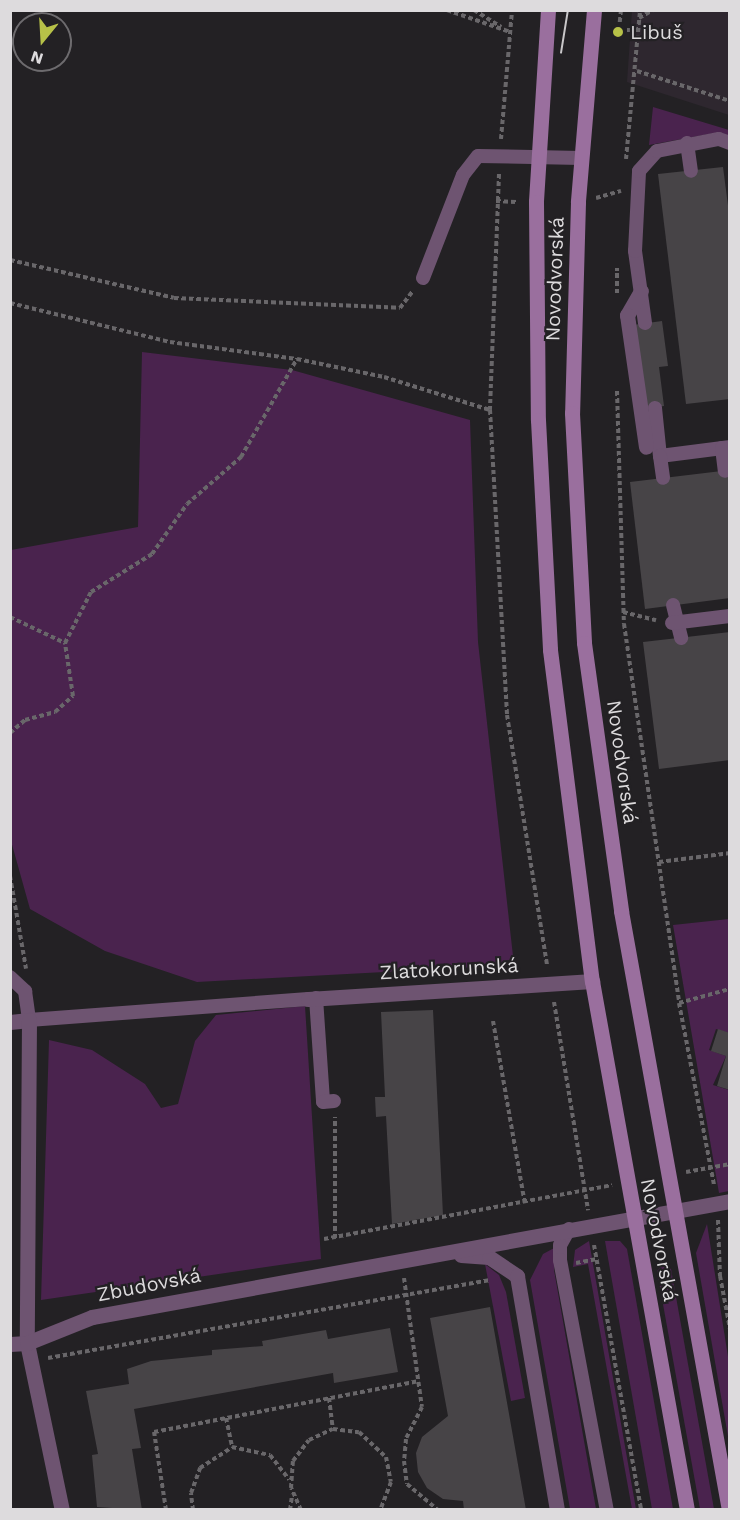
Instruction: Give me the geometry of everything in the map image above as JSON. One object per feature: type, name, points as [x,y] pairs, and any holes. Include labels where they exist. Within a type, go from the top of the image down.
[{"type":"main road","name":"Novodvorská","points":[[548,10],[538,154],[538,420],[550,650],[592,981],[687,1509]]},
{"type":"main road","name":"Novodvorská","points":[[594,10],[581,158],[572,413],[584,643],[621,911],[729,1509]]},
{"type":"street","points":[[641,291],[627,315],[639,427],[646,447]]},
{"type":"street","name":"Zlatokorunská","points":[[312,998],[592,981]]},
{"type":"street","points":[[10,1022],[29,1020],[27,1343],[62,1509]]},
{"type":"street","name":"Zbudovská","points":[[10,1344],[27,1343],[92,1317],[569,1228],[729,1201]]},
{"type":"street","name":"Zbudovská","points":[[450,1252],[489,1257],[517,1276]]},
{"type":"street","points":[[517,1276],[557,1509]]},
{"type":"lane","points":[[645,323],[635,251],[639,171],[657,151],[687,143],[719,139],[729,143]]},
{"type":"lane","points":[[687,143],[691,171]]},
{"type":"lane","points":[[423,278],[463,175],[478,156],[500,153],[581,158]]},
{"type":"lane","points":[[655,408],[663,478]]},
{"type":"lane","points":[[660,456],[726,448],[725,471]]},
{"type":"lane","points":[[673,605],[674,623],[681,638]]},
{"type":"lane","points":[[674,623],[729,616]]},
{"type":"lane","points":[[10,977],[25,991],[29,1020],[312,998],[323,1102],[334,1101]]},
{"type":"lane","points":[[569,1228],[560,1245],[607,1509]]},
{"type":"path","points":[[447,10],[510,32]]},
{"type":"path","points":[[474,10],[510,32]]},
{"type":"path","points":[[512,10],[500,153],[490,410],[507,715],[548,973]]},
{"type":"path","points":[[621,10],[619,30],[639,30]]},
{"type":"path","points":[[624,169],[637,71],[640,10]]},
{"type":"path","points":[[639,18],[653,10]]},
{"type":"path","points":[[637,71],[729,101]]},
{"type":"path","points":[[620,202],[623,180]]},
{"type":"path","points":[[10,260],[174,298],[400,308],[423,278]]},
{"type":"path","points":[[617,260],[617,306]]},
{"type":"path","points":[[10,303],[170,342],[297,358],[384,377],[490,410]]},
{"type":"path","points":[[10,733],[25,720],[56,712],[73,696],[65,643],[91,592],[153,554],[187,504],[240,457],[297,358]]},
{"type":"path","points":[[617,386],[622,612],[680,1003],[715,1192]]},
{"type":"path","points":[[622,612],[674,623]]},
{"type":"path","points":[[10,617],[65,643]]},
{"type":"path","points":[[659,862],[729,853]]},
{"type":"path","points":[[10,876],[27,961],[25,991]]},
{"type":"path","points":[[680,1003],[729,989]]},
{"type":"path","points":[[552,996],[589,1217]]},
{"type":"path","points":[[493,1022],[525,1205]]},
{"type":"path","points":[[334,1101],[334,1238]]},
{"type":"path","points":[[682,1172],[729,1164]]},
{"type":"path","points":[[324,1239],[525,1205],[584,1190],[615,1185]]},
{"type":"path","points":[[718,1216],[720,1275],[729,1329]]},
{"type":"path","points":[[593,1239],[641,1509]]},
{"type":"path","points":[[401,1259],[422,1407],[406,1439],[407,1484],[438,1509]]},
{"type":"path","points":[[564,1266],[596,1259]]},
{"type":"path","points":[[32,1360],[517,1276]]},
{"type":"path","points":[[166,1509],[154,1432],[419,1381]]},
{"type":"path","points":[[329,1398],[333,1429]]},
{"type":"path","points":[[226,1418],[232,1447]]},
{"type":"path","points":[[290,1509],[291,1488],[300,1449],[333,1429],[370,1438],[386,1457],[391,1482],[380,1509]]},
{"type":"path","points":[[193,1509],[191,1493],[200,1468],[232,1447],[270,1455],[301,1509]]},
{"type":"shaded area","points":[[632,10],[729,11],[729,115],[627,82]]},
{"type":"shaded area","points":[[653,107],[729,130],[729,136],[720,132],[649,145]]},
{"type":"shaded area","points":[[142,352],[292,370],[470,420],[478,642],[514,965],[197,982],[105,951],[30,909],[11,841],[11,550],[138,527]]},
{"type":"shaded area","points":[[729,919],[729,1033],[716,1029],[709,1050],[726,1056],[713,1085],[729,1090],[729,1191],[719,1193],[673,925]]},
{"type":"shaded area","points":[[305,1006],[321,1259],[41,1300],[49,1040],[92,1050],[145,1084],[161,1108],[178,1104],[195,1041],[216,1015]]},
{"type":"shaded area","points":[[707,1224],[729,1363],[729,1442],[696,1253]]},
{"type":"shaded area","points":[[589,1241],[636,1509],[632,1509],[588,1264],[573,1267],[575,1250]]},
{"type":"shaded area","points":[[605,1241],[620,1241],[627,1249],[673,1509],[652,1509]]},
{"type":"shaded area","points":[[556,1247],[554,1270],[596,1509],[570,1509],[530,1280],[543,1254]]},
{"type":"shaded area","points":[[485,1264],[499,1275],[506,1292],[525,1398],[511,1401]]},
{"type":"shaded area","points":[[663,1264],[671,1269],[714,1509],[700,1509],[657,1271]]},
{"type":"building","points":[[723,167],[730,221],[730,399],[686,404],[658,174]]},
{"type":"building","points":[[662,321],[668,366],[659,367],[664,406],[643,409],[633,325]]},
{"type":"building","points":[[730,470],[730,598],[645,609],[630,482]]},
{"type":"building","points":[[730,632],[730,760],[659,769],[643,642]]},
{"type":"building","points":[[433,1010],[443,1215],[392,1224],[386,1116],[376,1117],[375,1097],[385,1097],[381,1012]]},
{"type":"building","points":[[718,1029],[730,1033],[730,1090],[717,1086],[726,1056],[711,1051]]},
{"type":"building","points":[[490,1307],[526,1510],[464,1510],[463,1501],[443,1499],[427,1488],[418,1472],[416,1453],[422,1437],[448,1416],[430,1318]]},
{"type":"building","points":[[390,1328],[398,1372],[334,1383],[333,1373],[134,1409],[141,1448],[132,1449],[142,1510],[97,1507],[92,1455],[98,1454],[86,1391],[129,1384],[127,1369],[151,1361],[212,1355],[212,1350],[263,1346],[262,1341],[326,1330],[328,1339]]},
{"type":"tram line","points":[[561,53],[568,10]]},
{"type":"place","name":"Libuš","points":[[618,32]]}]
